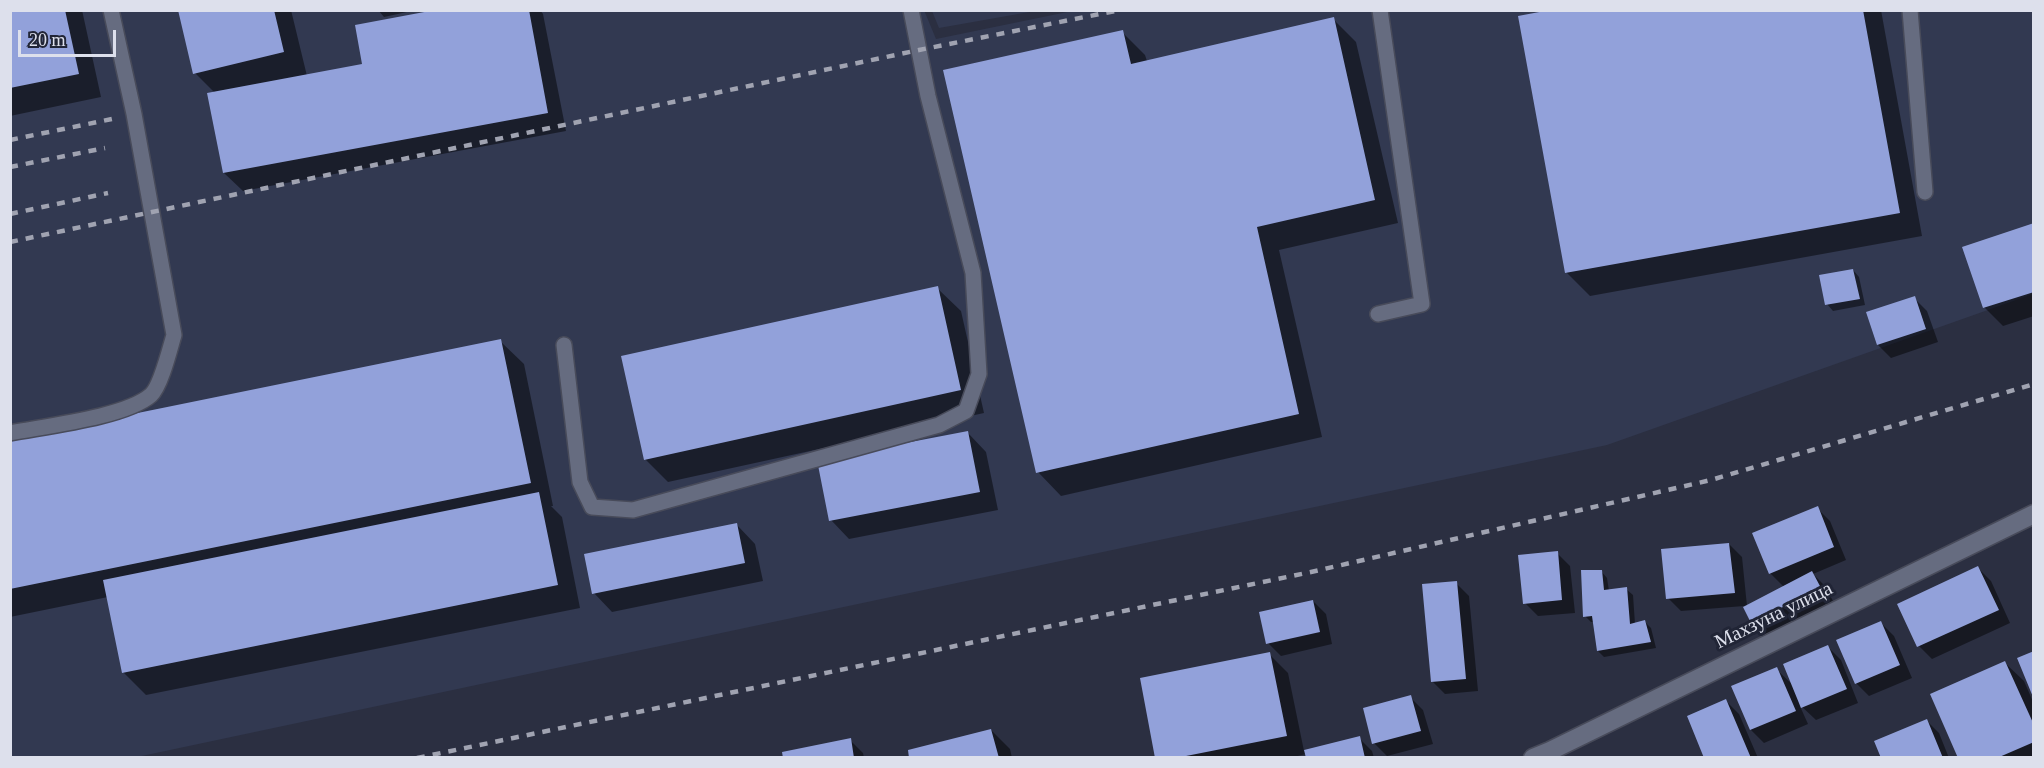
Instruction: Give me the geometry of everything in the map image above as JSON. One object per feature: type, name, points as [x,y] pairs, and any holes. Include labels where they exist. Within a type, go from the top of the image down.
[{"type":"street","name":"Махзуна улица","points":[[1533,758],[1551,754],[2034,514]]},
{"type":"lane","points":[[10,433],[122,411],[153,394],[164,370],[174,335],[134,114],[111,10]]},
{"type":"lane","points":[[564,345],[580,482],[592,507],[633,510],[939,425],[966,411],[979,374],[973,273],[928,96],[911,10]]},
{"type":"lane","points":[[1378,314],[1422,304],[1380,10]]},
{"type":"lane","points":[[1910,10],[1925,192]]},
{"type":"shaded area","points":[[924,10],[936,39],[1077,10],[2033,11],[2033,294],[1607,445],[137,757],[11,757],[10,11]]},
{"type":"shaded area","points":[[932,11],[1035,11],[939,28]]},
{"type":"building","points":[[10,10],[65,10],[79,74],[10,88]]},
{"type":"building","points":[[178,10],[274,10],[284,52],[193,74]]},
{"type":"building","points":[[435,10],[529,10],[548,113],[223,173],[207,93],[362,64],[355,25]]},
{"type":"building","points":[[1550,10],[1863,10],[1900,213],[1565,273],[1518,16]]},
{"type":"building","points":[[1334,17],[1375,200],[1257,227],[1299,414],[1036,473],[943,70],[1123,30],[1131,64]]},
{"type":"building","points":[[2034,223],[2034,292],[1983,308],[1962,247]]},
{"type":"building","points":[[1853,269],[1860,299],[1825,305],[1819,275]]},
{"type":"building","points":[[938,286],[961,390],[644,460],[621,356]]},
{"type":"building","points":[[1915,296],[1926,329],[1877,345],[1866,312]]},
{"type":"building","points":[[501,339],[531,483],[10,589],[10,439]]},
{"type":"building","points":[[968,431],[980,492],[829,521],[817,460]]},
{"type":"building","points":[[539,492],[558,585],[122,673],[103,580]]},
{"type":"building","points":[[1818,506],[1834,547],[1769,574],[1752,533]]},
{"type":"building","points":[[737,523],[745,563],[592,594],[584,554]]},
{"type":"building","points":[[1729,543],[1735,593],[1666,599],[1661,549]]},
{"type":"building","points":[[1558,551],[1562,600],[1523,604],[1518,555]]},
{"type":"building","points":[[1978,566],[1999,610],[1917,647],[1897,604]]},
{"type":"building","points":[[1581,570],[1602,570],[1604,590],[1627,587],[1630,624],[1645,620],[1651,642],[1597,651],[1592,616],[1583,617]]},
{"type":"building","points":[[1812,571],[1821,588],[1751,623],[1743,607]]},
{"type":"building","points":[[1457,581],[1466,679],[1431,682],[1422,584]]},
{"type":"building","points":[[1313,600],[1320,632],[1266,644],[1259,612]]},
{"type":"building","points":[[1881,621],[1900,665],[1855,684],[1836,640]]},
{"type":"building","points":[[1828,645],[1847,689],[1801,708],[1783,664]]},
{"type":"building","points":[[2034,651],[2034,697],[2033,697],[2017,658]]},
{"type":"building","points":[[1270,652],[1287,736],[1176,758],[1155,758],[1140,678]]},
{"type":"building","points":[[2005,661],[2034,725],[2034,742],[1997,758],[1958,758],[1930,694]]},
{"type":"building","points":[[1777,667],[1796,711],[1750,730],[1731,686]]},
{"type":"building","points":[[1411,695],[1421,731],[1372,744],[1363,708]]},
{"type":"building","points":[[1726,699],[1751,758],[1704,758],[1687,716]]},
{"type":"building","points":[[1927,719],[1943,758],[1881,758],[1874,741]]},
{"type":"building","points":[[991,729],[999,758],[909,758],[908,750]]},
{"type":"building","points":[[1360,736],[1365,758],[1306,758],[1304,750]]},
{"type":"building","points":[[851,738],[854,758],[783,758],[782,752]]},
{"type":"railway","points":[[10,242],[919,50],[1120,10]]},
{"type":"railway","points":[[10,140],[112,119]]},
{"type":"railway","points":[[10,167],[105,148]]},
{"type":"railway","points":[[10,214],[108,193]]},
{"type":"railway","points":[[417,758],[1311,572],[1711,480],[2034,384]]}]
